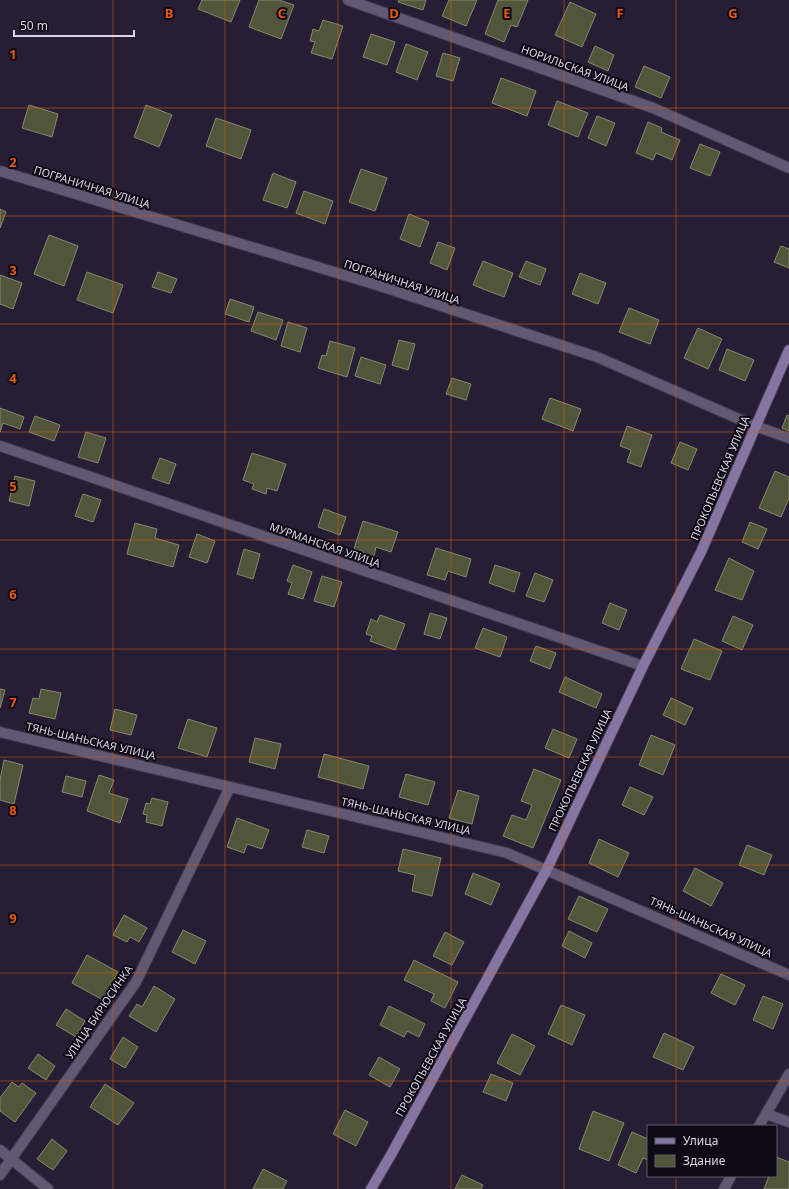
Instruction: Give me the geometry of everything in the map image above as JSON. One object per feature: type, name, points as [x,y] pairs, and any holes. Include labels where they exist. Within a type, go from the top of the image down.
[{"type":"main road","name":"ПРОКОПЬЕВСКАЯ УЛИЦА","points":[[371,1189],[400,1140],[547,869],[643,666],[701,552],[789,350]]},
{"type":"street","name":"НОРИЛЬСКАЯ УЛИЦА","points":[[348,0],[652,108],[789,168]]},
{"type":"street","name":"ПОГРАНИЧНАЯ УЛИЦА","points":[[0,172],[377,285],[597,357],[755,426],[789,438]]},
{"type":"street","name":"МУРМАНСКАЯ УЛИЦА","points":[[0,446],[643,666]]},
{"type":"street","name":"ТЯНЬ-ШАНЬСКАЯ УЛИЦА","points":[[0,732],[508,853],[789,975]]},
{"type":"street","name":"УЛИЦА БИРЮСИНКА","points":[[0,1175],[136,982],[230,787]]},
{"type":"street","points":[[760,1125],[789,1074]]},
{"type":"street","points":[[766,1114],[789,1122]]},
{"type":"street","points":[[0,1150],[48,1189]]},
{"type":"street","points":[[724,1189],[730,1177]]},
{"type":"building","points":[[202,0],[240,0],[231,22],[198,9]]},
{"type":"building","points":[[259,0],[279,0],[294,5],[281,39],[249,27]]},
{"type":"building","points":[[399,0],[426,0],[423,10],[398,2]]},
{"type":"building","points":[[449,0],[477,0],[466,26],[442,16]]},
{"type":"building","points":[[498,0],[528,0],[517,27],[511,25],[504,42],[485,34]]},
{"type":"building","points":[[570,2],[596,14],[582,47],[555,35]]},
{"type":"building","points":[[323,20],[343,26],[332,59],[311,53],[315,42],[310,41],[313,29],[319,31]]},
{"type":"building","points":[[371,34],[395,42],[387,65],[363,57]]},
{"type":"building","points":[[406,44],[428,52],[417,80],[396,72]]},
{"type":"building","points":[[595,46],[614,55],[608,71],[588,62]]},
{"type":"building","points":[[443,53],[460,58],[453,81],[436,76]]},
{"type":"building","points":[[644,66],[670,77],[661,98],[635,87]]},
{"type":"building","points":[[501,78],[536,91],[527,116],[492,103]]},
{"type":"building","points":[[557,101],[588,113],[578,137],[548,125]]},
{"type":"building","points":[[29,105],[58,114],[52,137],[22,128]]},
{"type":"building","points":[[146,105],[172,115],[159,147],[134,137]]},
{"type":"building","points":[[597,116],[615,123],[606,146],[588,138]]},
{"type":"building","points":[[216,118],[251,130],[241,159],[206,146]]},
{"type":"building","points":[[648,122],[662,128],[661,132],[680,140],[672,160],[656,153],[653,160],[636,153]]},
{"type":"building","points":[[700,144],[720,152],[710,176],[690,168]]},
{"type":"building","points":[[361,169],[387,178],[375,211],[349,202]]},
{"type":"building","points":[[273,173],[296,182],[287,208],[263,200]]},
{"type":"building","points":[[304,191],[333,201],[325,224],[296,213]]},
{"type":"building","points":[[0,209],[6,212],[0,228]]},
{"type":"building","points":[[409,214],[429,222],[420,247],[400,239]]},
{"type":"building","points":[[49,235],[78,246],[64,286],[34,274]]},
{"type":"building","points":[[438,242],[455,248],[447,270],[430,263]]},
{"type":"building","points":[[781,246],[789,249],[789,268],[774,262]]},
{"type":"building","points":[[483,261],[513,273],[504,297],[473,285]]},
{"type":"building","points":[[526,261],[546,269],[540,285],[519,277]]},
{"type":"building","points":[[87,272],[123,285],[113,313],[77,300]]},
{"type":"building","points":[[158,272],[177,279],[171,293],[152,287]]},
{"type":"building","points":[[580,273],[606,283],[598,304],[572,294]]},
{"type":"building","points":[[0,275],[22,283],[13,309],[0,304]]},
{"type":"building","points":[[230,299],[254,307],[249,322],[225,314]]},
{"type":"building","points":[[629,308],[659,320],[650,344],[619,332]]},
{"type":"building","points":[[258,312],[283,320],[276,340],[251,331]]},
{"type":"building","points":[[288,322],[307,328],[300,352],[281,346]]},
{"type":"building","points":[[698,328],[722,339],[708,369],[684,358]]},
{"type":"building","points":[[399,340],[415,344],[408,370],[392,365]]},
{"type":"building","points":[[330,341],[355,348],[347,377],[318,368],[322,355],[326,356]]},
{"type":"building","points":[[727,349],[754,360],[745,381],[719,370]]},
{"type":"building","points":[[361,357],[386,365],[380,384],[355,376]]},
{"type":"building","points":[[452,378],[471,384],[466,400],[446,394]]},
{"type":"building","points":[[550,398],[581,409],[573,431],[542,419]]},
{"type":"building","points":[[0,408],[24,417],[20,429],[3,423],[0,432]]},
{"type":"building","points":[[787,415],[789,416],[789,431],[782,428]]},
{"type":"building","points":[[35,416],[60,425],[54,441],[29,432]]},
{"type":"building","points":[[627,426],[652,435],[641,467],[627,462],[631,450],[620,446]]},
{"type":"building","points":[[86,432],[106,438],[98,463],[78,457]]},
{"type":"building","points":[[680,442],[697,449],[688,470],[671,463]]},
{"type":"building","points":[[252,453],[286,464],[277,491],[267,488],[266,494],[252,489],[254,484],[243,480]]},
{"type":"building","points":[[160,458],[176,464],[169,484],[152,478]]},
{"type":"building","points":[[775,471],[789,477],[789,498],[781,517],[759,508]]},
{"type":"building","points":[[15,476],[35,481],[29,506],[9,501]]},
{"type":"building","points":[[83,494],[101,500],[93,522],[75,516]]},
{"type":"building","points":[[324,509],[346,517],[340,535],[318,527]]},
{"type":"building","points":[[363,521],[398,532],[391,552],[376,547],[374,556],[354,549]]},
{"type":"building","points":[[750,522],[767,529],[758,549],[742,542]]},
{"type":"building","points":[[135,523],[157,529],[155,538],[179,545],[173,567],[127,554]]},
{"type":"building","points":[[197,534],[215,541],[207,563],[189,557]]},
{"type":"building","points":[[436,548],[471,559],[466,577],[448,571],[445,580],[427,575]]},
{"type":"building","points":[[244,549],[260,554],[253,579],[237,574]]},
{"type":"building","points":[[729,558],[754,571],[742,600],[715,590]]},
{"type":"building","points":[[293,565],[312,572],[303,599],[288,594],[292,583],[287,581]]},
{"type":"building","points":[[495,565],[520,573],[514,592],[489,583]]},
{"type":"building","points":[[535,573],[553,580],[544,602],[526,596]]},
{"type":"building","points":[[322,576],[342,582],[334,607],[314,601]]},
{"type":"building","points":[[610,603],[627,610],[619,630],[602,623]]},
{"type":"building","points":[[430,613],[447,618],[440,639],[424,634]]},
{"type":"building","points":[[380,615],[405,624],[395,650],[370,641],[372,636],[366,634],[371,619],[377,622]]},
{"type":"building","points":[[733,616],[753,625],[742,650],[722,641]]},
{"type":"building","points":[[483,628],[507,637],[500,657],[475,648]]},
{"type":"building","points":[[694,639],[722,651],[710,680],[681,669]]},
{"type":"building","points":[[536,646],[556,653],[550,669],[530,661]]},
{"type":"building","points":[[565,677],[602,694],[596,708],[559,692]]},
{"type":"building","points":[[0,689],[5,690],[0,708]]},
{"type":"building","points":[[41,689],[61,693],[55,719],[29,713],[33,698],[39,699]]},
{"type":"building","points":[[671,698],[693,708],[685,725],[663,715]]},
{"type":"building","points":[[115,709],[137,715],[131,735],[110,730]]},
{"type":"building","points":[[188,719],[217,728],[207,757],[178,748]]},
{"type":"building","points":[[553,729],[577,739],[569,758],[545,748]]},
{"type":"building","points":[[651,735],[675,745],[663,775],[639,765]]},
{"type":"building","points":[[255,738],[281,744],[275,769],[249,762]]},
{"type":"building","points":[[324,754],[369,766],[363,789],[318,777]]},
{"type":"building","points":[[4,760],[23,765],[14,804],[0,800],[0,780]]},
{"type":"building","points":[[534,769],[561,780],[533,848],[503,836],[512,815],[526,820],[532,805],[521,801]]},
{"type":"building","points":[[406,774],[435,782],[428,805],[399,797]]},
{"type":"building","points":[[99,775],[114,780],[109,793],[128,799],[120,823],[87,811]]},
{"type":"building","points":[[66,776],[86,781],[82,797],[62,792]]},
{"type":"building","points":[[630,787],[653,797],[644,815],[622,805]]},
{"type":"building","points":[[458,790],[479,796],[472,824],[449,818]]},
{"type":"building","points":[[152,798],[168,802],[162,826],[146,822],[147,815],[143,814],[146,803],[150,804]]},
{"type":"building","points":[[237,818],[269,830],[262,849],[247,844],[244,853],[227,847]]},
{"type":"building","points":[[307,830],[329,836],[324,853],[302,847]]},
{"type":"building","points":[[599,839],[629,853],[618,877],[589,863]]},
{"type":"building","points":[[747,845],[772,855],[764,875],[739,865]]},
{"type":"building","points":[[403,849],[441,858],[432,896],[412,891],[415,875],[398,871]]},
{"type":"building","points":[[695,868],[723,883],[711,906],[683,891]]},
{"type":"building","points":[[473,873],[500,884],[491,905],[465,894]]},
{"type":"building","points":[[579,896],[608,909],[597,932],[568,919]]},
{"type":"building","points":[[124,915],[147,928],[139,942],[130,937],[127,942],[113,935]]},
{"type":"building","points":[[183,930],[206,941],[195,964],[172,952]]},
{"type":"building","points":[[569,931],[592,943],[585,958],[562,946]]},
{"type":"building","points":[[445,932],[464,942],[452,965],[433,956]]},
{"type":"building","points":[[87,955],[118,972],[103,1000],[72,983]]},
{"type":"building","points":[[414,960],[458,982],[445,1008],[431,1001],[434,994],[404,980]]},
{"type":"building","points":[[721,974],[745,985],[735,1005],[711,993]]},
{"type":"building","points":[[154,986],[175,999],[156,1032],[129,1016],[137,1004],[142,1007]]},
{"type":"building","points":[[763,996],[783,1004],[773,1029],[753,1020]]},
{"type":"building","points":[[561,1005],[585,1015],[572,1045],[548,1034]]},
{"type":"building","points":[[389,1006],[425,1024],[419,1037],[407,1031],[404,1037],[380,1025]]},
{"type":"building","points":[[66,1009],[85,1021],[76,1037],[56,1025]]},
{"type":"building","points":[[664,1033],[694,1047],[683,1070],[653,1057]]},
{"type":"building","points":[[512,1034],[535,1046],[520,1075],[497,1063]]},
{"type":"building","points":[[123,1037],[138,1047],[125,1068],[110,1059]]},
{"type":"building","points":[[38,1054],[55,1066],[46,1080],[28,1068]]},
{"type":"building","points":[[379,1057],[400,1069],[390,1087],[369,1075]]},
{"type":"building","points":[[491,1074],[513,1083],[506,1101],[483,1092]]},
{"type":"building","points":[[12,1082],[19,1087],[22,1083],[36,1093],[15,1122],[0,1111],[0,1098]]},
{"type":"building","points":[[105,1084],[134,1103],[118,1125],[90,1107]]},
{"type":"building","points":[[345,1110],[368,1122],[356,1146],[333,1134]]},
{"type":"building","points":[[593,1111],[624,1123],[609,1161],[579,1149]]},
{"type":"building","points":[[632,1132],[647,1139],[647,1160],[643,1158],[636,1173],[618,1165]]},
{"type":"building","points":[[52,1139],[67,1151],[53,1170],[37,1159]]},
{"type":"building","points":[[777,1157],[789,1162],[789,1189],[764,1189],[769,1177],[777,1177]]},
{"type":"building","points":[[263,1169],[287,1181],[283,1189],[253,1189]]},
{"type":"building","points":[[462,1175],[483,1185],[481,1189],[455,1189]]}]
